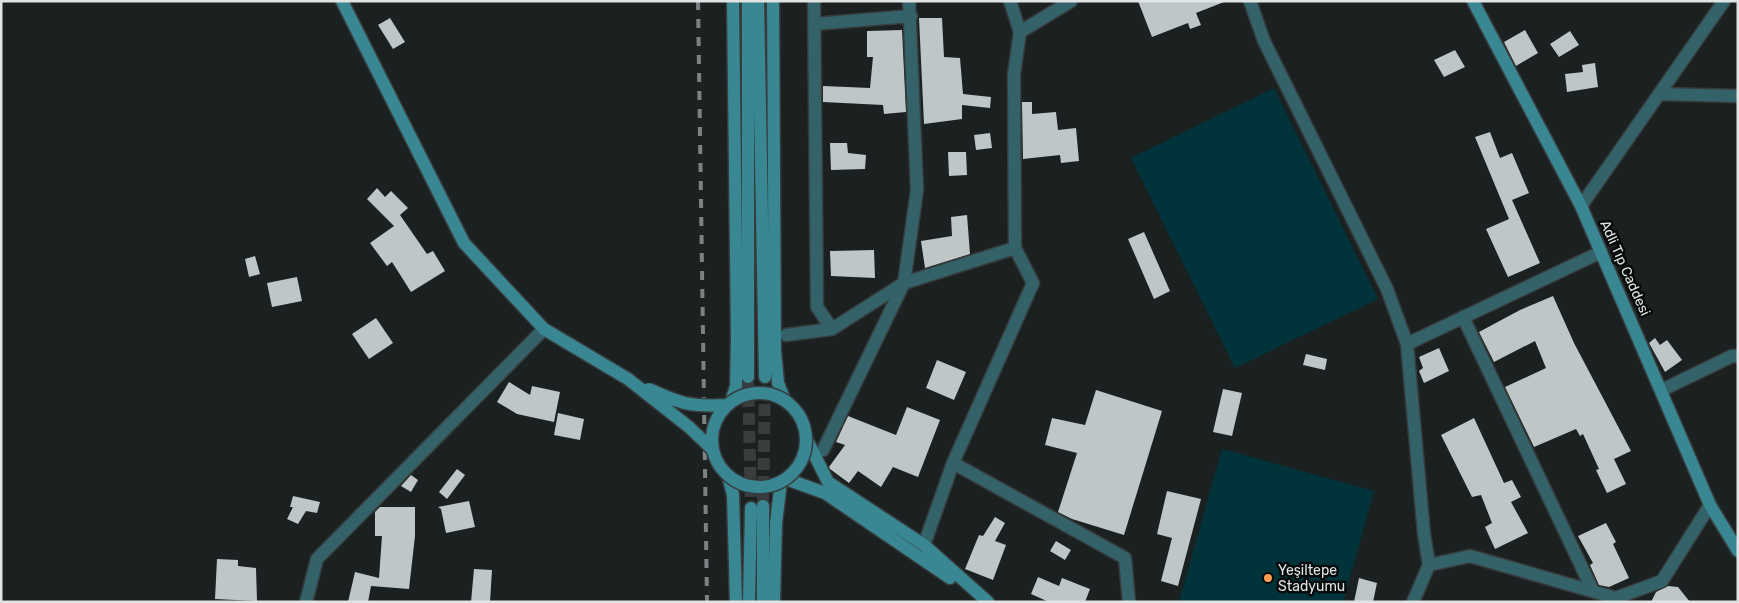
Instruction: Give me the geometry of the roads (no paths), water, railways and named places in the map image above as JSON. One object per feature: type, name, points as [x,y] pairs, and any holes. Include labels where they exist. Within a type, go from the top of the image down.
[{"type":"main road","points":[[342,1],[464,243],[544,329],[628,379],[675,401],[697,407],[729,404]]},
{"type":"main road","points":[[729,404],[736,386],[737,339],[733,1]]},
{"type":"main road","points":[[748,1],[748,377]]},
{"type":"main road","points":[[758,1],[765,377]]},
{"type":"main road","points":[[773,1],[775,351],[778,383],[785,401]]},
{"type":"main road","name":"Adli Tıp Caddesi","points":[[1473,1],[1581,206],[1710,505],[1738,552]]},
{"type":"main road","points":[[628,379],[689,427],[712,449]]},
{"type":"main road","points":[[807,440],[805,455],[798,469],[784,481],[772,486],[757,488],[741,484],[728,476],[718,464],[712,449],[712,433],[717,418],[729,404],[740,397],[756,393],[771,394],[785,401],[797,411],[804,424],[807,440],[828,482],[986,602]]},
{"type":"main road","points":[[728,476],[733,495],[736,602]]},
{"type":"main road","points":[[784,481],[825,493],[894,533],[924,545],[986,602]]},
{"type":"main road","points":[[770,600],[776,523],[784,481]]},
{"type":"main road","points":[[749,602],[757,507],[770,600]]},
{"type":"street","points":[[814,1],[817,308],[832,329]]},
{"type":"street","points":[[823,450],[904,283],[917,190],[909,1]]},
{"type":"street","points":[[924,545],[953,463],[1033,282],[1015,248],[1014,74],[1020,32],[1010,1]]},
{"type":"street","points":[[1020,32],[1072,1]]},
{"type":"street","points":[[1250,1],[1264,41],[1387,289],[1407,344],[1424,534],[1430,565],[1413,602]]},
{"type":"street","points":[[1581,206],[1724,1]]},
{"type":"street","points":[[814,24],[911,16]]},
{"type":"street","points":[[1660,94],[1738,96]]},
{"type":"street","points":[[786,335],[832,329],[904,283],[1015,248]]},
{"type":"street","points":[[1407,344],[1601,252]]},
{"type":"street","points":[[1463,318],[1593,591]]},
{"type":"street","points":[[306,602],[317,559],[544,329]]},
{"type":"street","points":[[1662,390],[1732,356],[1738,356]]},
{"type":"street","points":[[953,463],[1125,558],[1129,602]]},
{"type":"street","points":[[1430,565],[1470,556],[1593,591],[1617,600],[1662,581],[1710,505]]},
{"type":"tunnel","points":[[748,377],[751,508]]},
{"type":"tunnel","points":[[763,506],[765,377]]},
{"type":"railway","points":[[698,1],[707,602]]},
{"type":"place","name":"Yeşiltepe Stadyumu","points":[[1268,578]]}]
